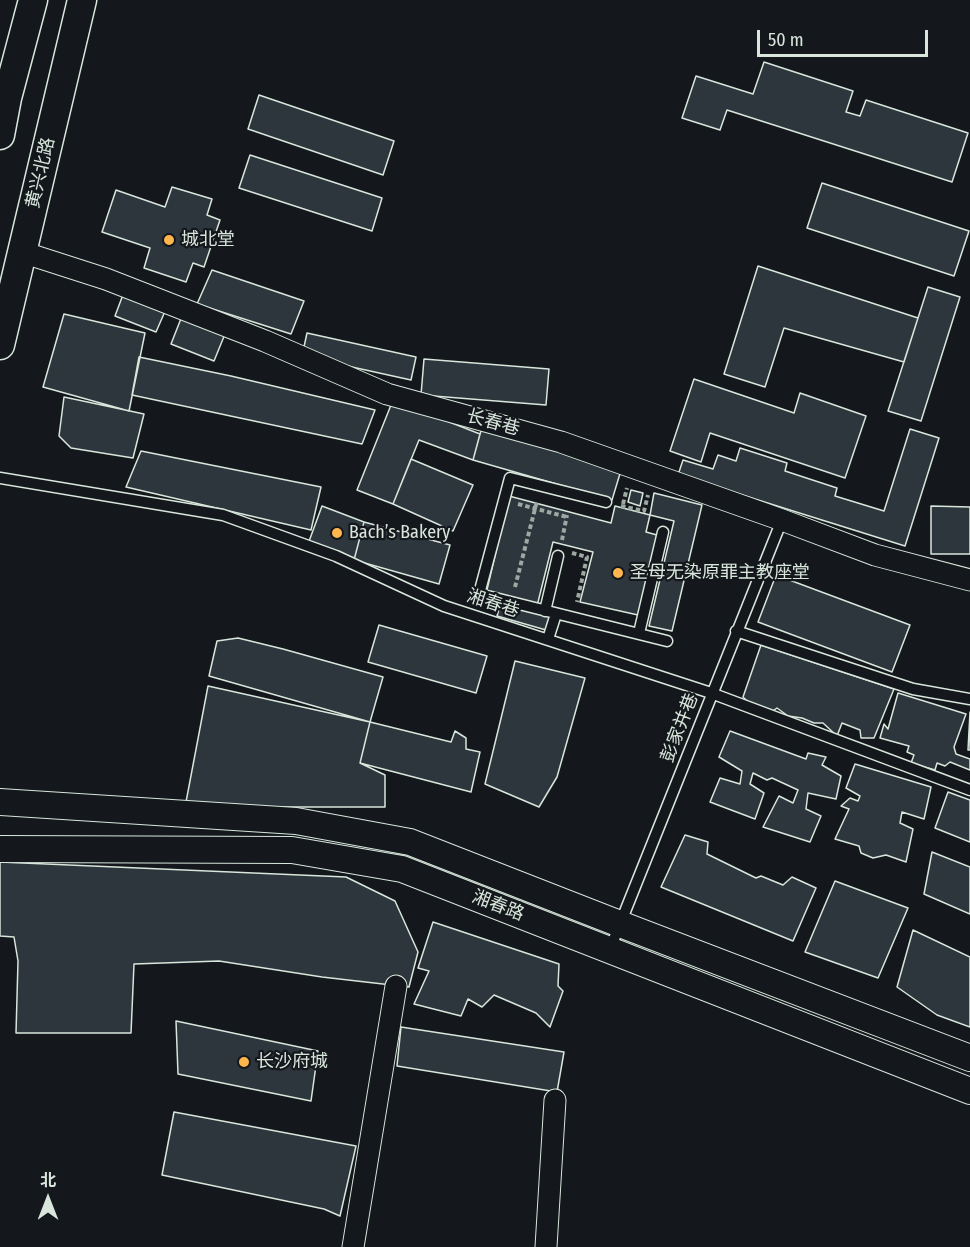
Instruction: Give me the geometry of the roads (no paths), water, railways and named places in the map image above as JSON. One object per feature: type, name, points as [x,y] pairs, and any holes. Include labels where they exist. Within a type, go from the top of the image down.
[{"type":"main road","points":[[0,135],[7,98],[33,0]]},
{"type":"main road","name":"黄兴北路","points":[[0,345],[82,0]]},
{"type":"street","name":"长春巷","points":[[22,252],[116,284],[265,341],[387,394],[561,442],[875,555],[970,580]]},
{"type":"street","name":"湘春路","points":[[0,802],[296,821],[411,842],[970,1058]]},
{"type":"street","name":"湘春路","points":[[0,849],[292,850],[402,869],[970,1090]]},
{"type":"street","points":[[353,1247],[396,986]]},
{"type":"street","points":[[546,1247],[555,1100]]},
{"type":"lane","name":"湘春巷","points":[[0,477],[223,515],[336,556],[444,606],[711,693],[970,790]]},
{"type":"lane","points":[[606,502],[510,478],[479,594],[667,641]]},
{"type":"lane","name":"彭家并巷","points":[[610,949],[782,520]]},
{"type":"lane","points":[[639,633],[663,532]]},
{"type":"lane","points":[[548,639],[559,553]]},
{"type":"lane","points":[[736,632],[914,690],[970,699]]},
{"type":"place","name":"城北堂","points":[[169,240]]},
{"type":"place","name":"Bach’s Bakery","points":[[337,533]]},
{"type":"place","name":"圣母无染原罪主教座堂","points":[[618,573]]},
{"type":"place","name":"长沙府城","points":[[244,1062]]}]
